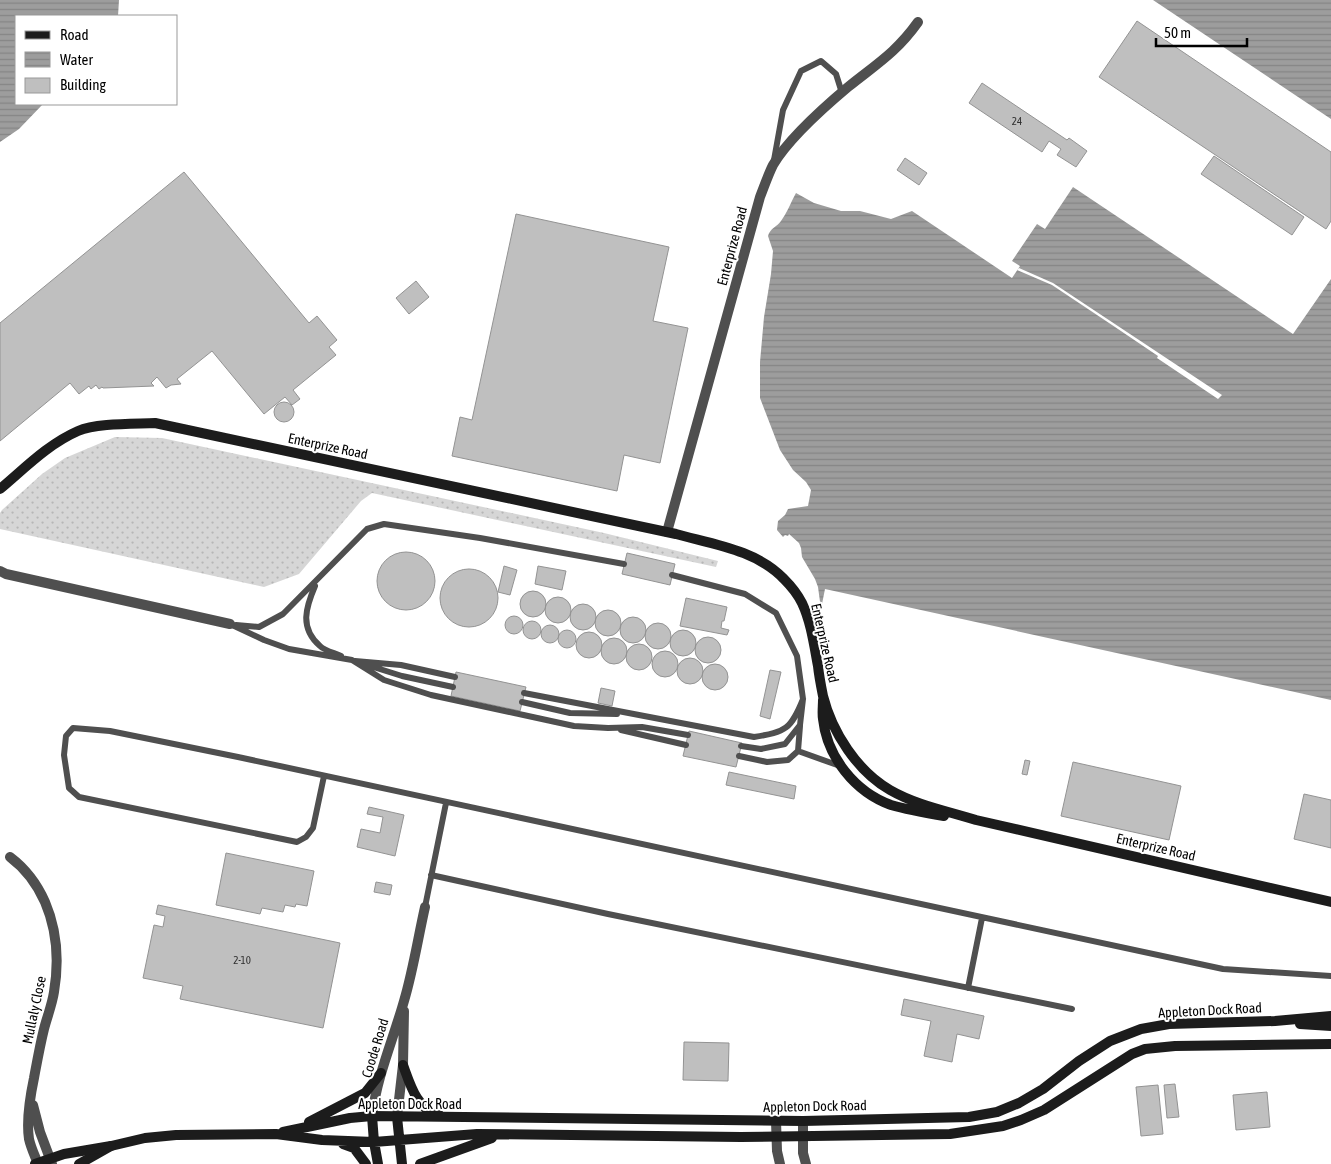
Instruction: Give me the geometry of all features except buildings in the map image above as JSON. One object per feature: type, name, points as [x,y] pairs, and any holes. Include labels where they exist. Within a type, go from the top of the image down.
[{"type":"street","name":"Enterprize Road","points":[[667,532],[760,197],[773,166],[800,131],[905,40],[918,22]]},
{"type":"street","name":"Enterprize Road","points":[[0,489],[52,446],[79,430],[110,425],[155,423],[667,532],[732,549],[760,560],[783,578],[802,602],[813,639],[823,697],[834,724],[848,748],[867,773],[890,790],[927,806],[976,820],[1331,902]]},
{"type":"street","points":[[0,571],[6,574],[230,624]]},
{"type":"street","name":"Enterprize Road","points":[[823,697],[822,718],[828,742],[841,767],[860,788],[890,804],[925,813],[976,820]]},
{"type":"street","name":"Mullaly Close","points":[[10,857],[20,864],[42,896],[56,937],[54,993],[44,1028],[31,1092],[29,1114],[29,1137],[37,1164]]},
{"type":"street","name":"Coode Road","points":[[378,1164],[372,1116],[374,1098],[380,1073],[404,1000],[425,907]]},
{"type":"street","name":"Coode Road","points":[[402,1164],[397,1117],[403,1065],[404,1000]]},
{"type":"street","name":"Appleton Dock Road","points":[[273,1134],[350,1118],[372,1116],[803,1121],[969,1116],[997,1112],[1019,1103],[1043,1089],[1079,1061],[1110,1041],[1141,1029],[1169,1024],[1275,1021],[1331,1016]]},
{"type":"street","points":[[1251,1021],[1331,1026]]},
{"type":"street","name":"Appleton Dock Road","points":[[37,1164],[64,1154],[145,1138],[176,1134],[273,1134],[334,1141],[374,1142],[477,1134],[803,1136],[950,1134],[1003,1126],[1044,1110],[1132,1054],[1145,1049],[1205,1045],[1331,1044]]},
{"type":"street","points":[[403,1065],[417,1099],[434,1114],[444,1116]]},
{"type":"street","points":[[290,1131],[365,1093],[371,1088],[380,1073]]},
{"type":"street","name":"Mullaly Close","points":[[31,1092],[40,1132],[52,1164]]},
{"type":"street","points":[[776,1121],[780,1164]]},
{"type":"street","points":[[803,1121],[806,1164]]},
{"type":"street","points":[[420,1164],[483,1140],[505,1135]]},
{"type":"street","points":[[334,1141],[354,1148],[366,1164]]},
{"type":"street","name":"Appleton Dock Road","points":[[78,1164],[111,1146]]},
{"type":"lane","points":[[773,166],[783,110],[801,71],[821,61],[836,74],[842,93]]},
{"type":"lane","points":[[230,624],[259,627],[283,614],[367,529],[384,524],[480,538],[624,564]]},
{"type":"lane","points":[[672,575],[745,594],[776,614],[797,656],[803,699],[798,751],[788,760],[767,762],[739,756]]},
{"type":"lane","points":[[316,582],[305,610],[308,632],[320,647],[352,660],[402,676],[453,687]]},
{"type":"lane","points":[[230,624],[264,640],[290,649],[352,660],[401,665],[455,677]]},
{"type":"lane","points":[[352,660],[384,680],[431,695],[574,726],[642,727],[688,735]]},
{"type":"lane","points":[[524,693],[754,737],[777,733],[794,720],[803,699]]},
{"type":"lane","points":[[522,702],[570,713],[633,714]]},
{"type":"lane","points":[[741,746],[761,749],[785,744],[800,725]]},
{"type":"lane","points":[[324,776],[313,828],[306,837],[297,842],[79,797],[69,788],[64,755],[66,736],[73,728],[110,731],[324,776],[1223,969],[1331,976]]},
{"type":"lane","points":[[608,728],[686,744]]},
{"type":"lane","points":[[798,751],[841,767]]},
{"type":"lane","points":[[425,907],[446,803]]},
{"type":"lane","points":[[431,875],[608,914],[1072,1009]]},
{"type":"lane","points":[[968,988],[982,918]]},
{"type":"shaded area","points":[[115,437],[162,438],[604,533],[718,561],[716,567],[372,493],[361,501],[299,574],[264,587],[0,529],[0,513],[2,510],[42,474],[65,458]]},
{"type":"water","points":[[0,0],[119,0],[118,15],[15,15],[15,105],[42,105],[19,129],[0,142]]},
{"type":"water","points":[[1153,0],[1331,0],[1331,119]]},
{"type":"water","points":[[1073,187],[1293,334],[1331,279],[1331,700],[825,589],[821,609],[818,587],[802,557],[799,543],[789,534],[783,537],[777,530],[778,521],[785,515],[788,509],[808,506],[811,490],[806,482],[793,470],[780,450],[760,398],[760,362],[773,251],[768,236],[770,231],[783,218],[796,193],[814,203],[841,211],[860,211],[891,219],[912,211],[1012,278],[1020,266],[1012,261],[1037,224],[1045,229]]},
{"type":"pier","points":[[1019,268],[1053,283],[1222,395],[1218,399],[1052,285],[1017,270]]}]
